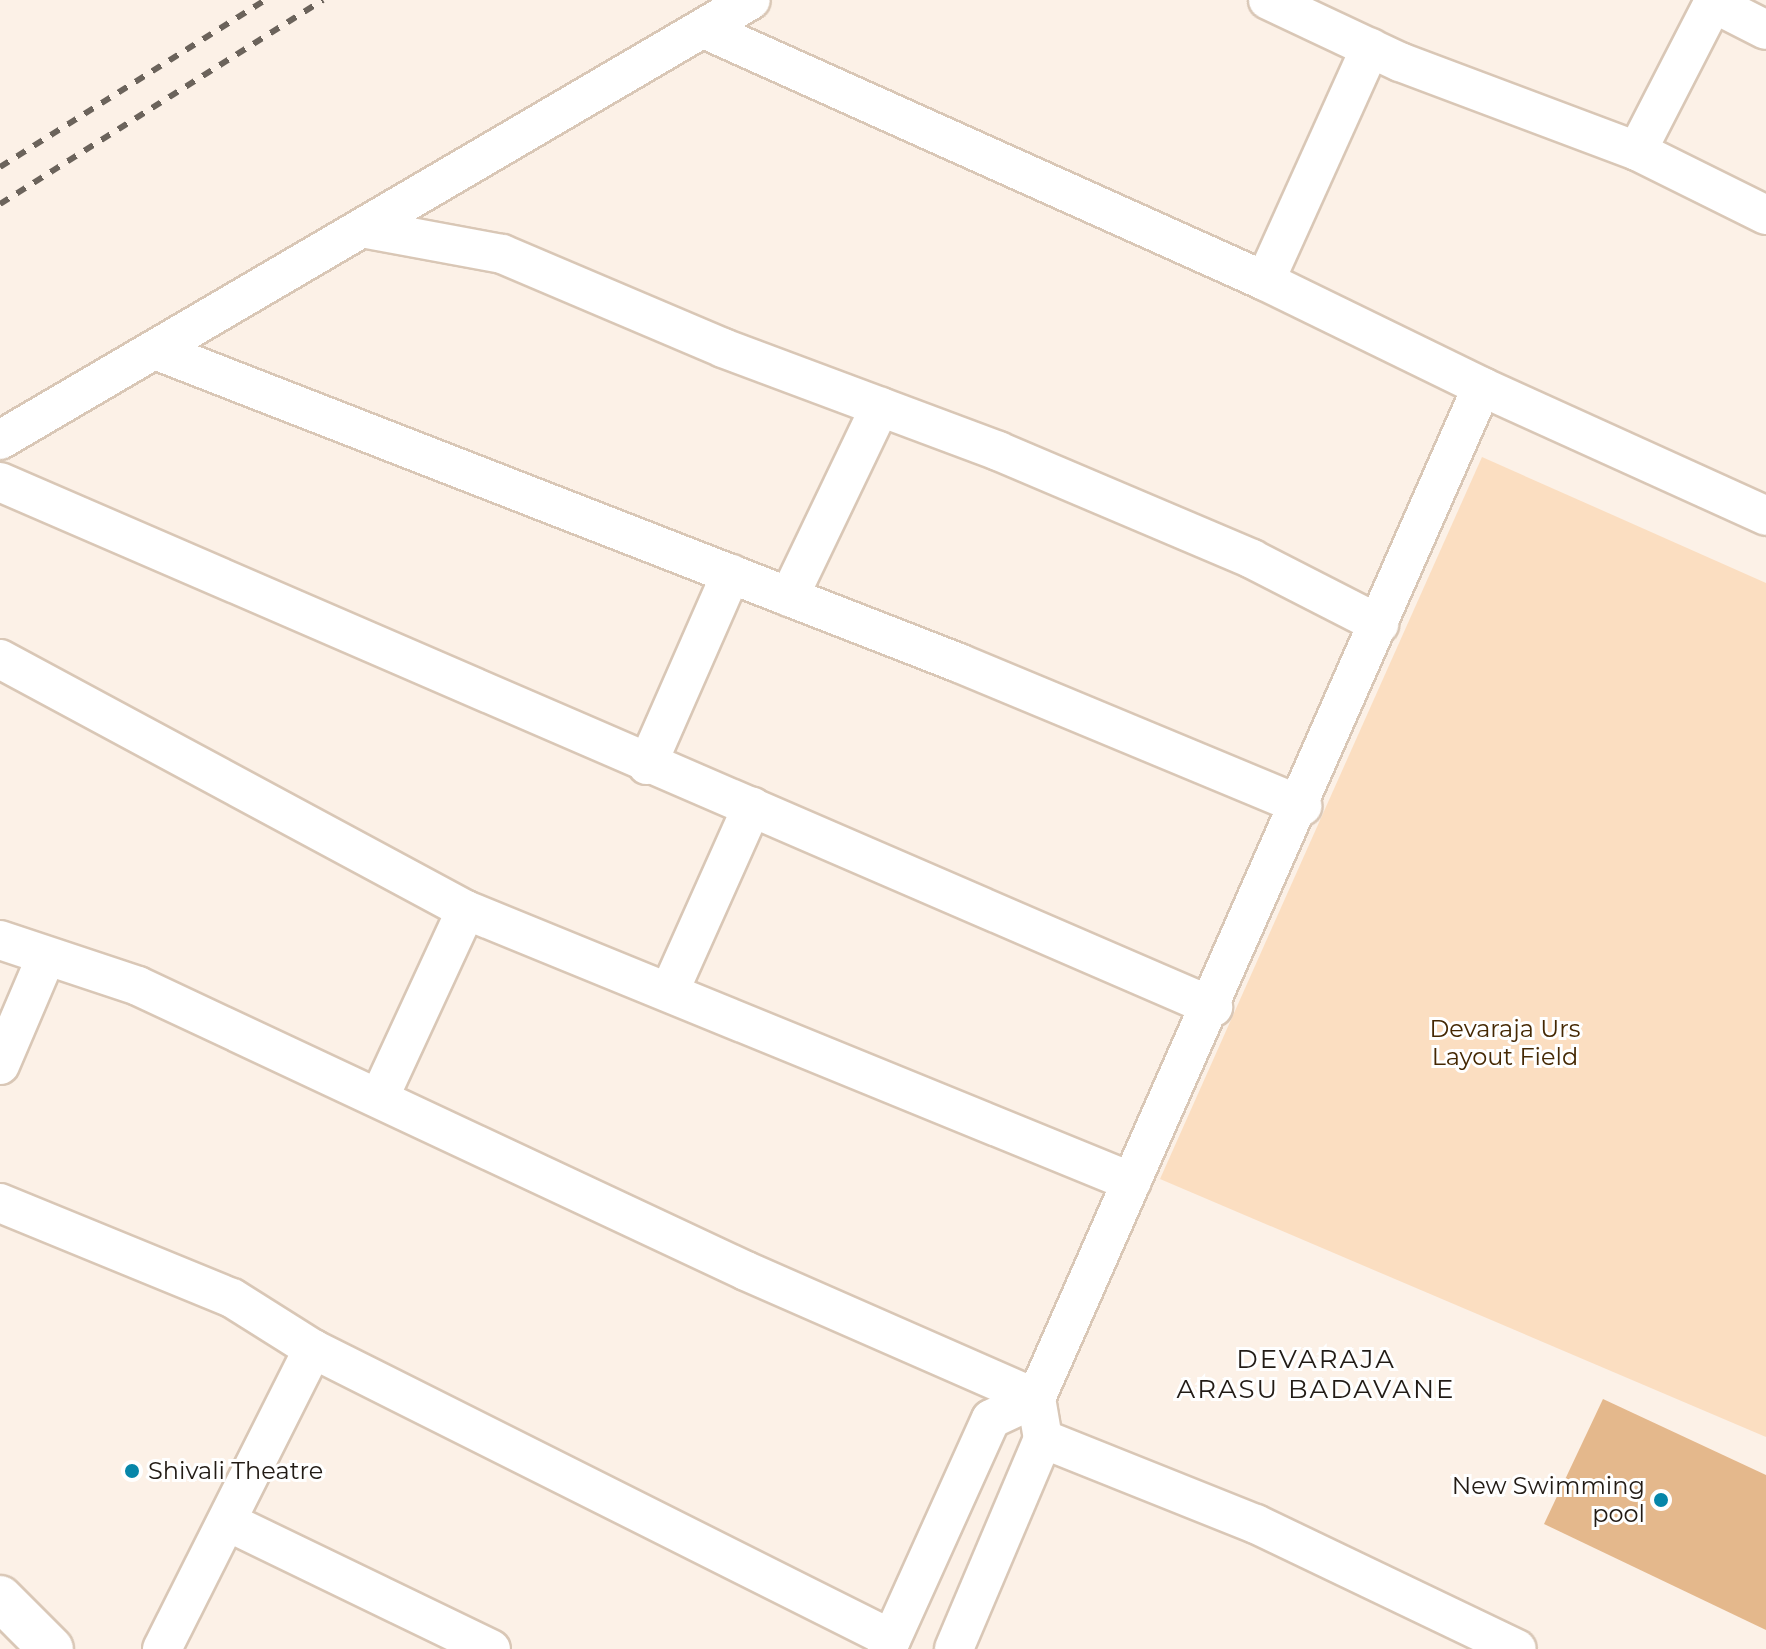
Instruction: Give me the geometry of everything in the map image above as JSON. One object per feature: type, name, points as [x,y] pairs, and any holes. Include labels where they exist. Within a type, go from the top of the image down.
[{"type":"street","points":[[0,440],[367,229],[751,0]]},
{"type":"street","points":[[1268,0],[1370,48],[1637,151],[1766,215]]},
{"type":"street","points":[[1637,151],[1711,1],[1766,30]]},
{"type":"street","points":[[704,29],[1265,281],[1482,387],[1766,516]]},
{"type":"street","points":[[1265,281],[1370,48]]},
{"type":"street","points":[[367,229],[502,254],[1252,559],[1379,624]]},
{"type":"street","points":[[155,350],[789,597],[1302,806]]},
{"type":"street","points":[[954,1649],[1043,1439],[1036,1398],[1302,806],[1482,387]]},
{"type":"street","points":[[789,597],[880,407]]},
{"type":"street","points":[[0,482],[647,765],[752,807],[1213,1007]]},
{"type":"street","points":[[647,765],[731,574]]},
{"type":"street","points":[[0,659],[466,910],[670,990],[1132,1182]]},
{"type":"street","points":[[670,990],[752,807]]},
{"type":"street","points":[[380,1096],[466,910]]},
{"type":"street","points":[[0,940],[138,986],[380,1096],[746,1271],[1036,1398]]},
{"type":"street","points":[[0,1065],[46,957]]},
{"type":"street","points":[[0,1203],[232,1298],[313,1349],[889,1644],[991,1419],[1036,1398]]},
{"type":"street","points":[[162,1649],[313,1349]]},
{"type":"street","points":[[1043,1439],[1256,1524],[1517,1649]]},
{"type":"street","points":[[228,1522],[491,1649]]},
{"type":"street","points":[[0,1598],[51,1649]]},
{"type":"green space","name":"Devaraja Urs Layout Field","points":[[1482,457],[1766,583],[1766,1437],[1160,1179]]},
{"type":"shaded area","name":"New Swimming pool","points":[[1603,1399],[1766,1475],[1766,1630],[1544,1524]]},
{"type":"railway","points":[[0,167],[265,0]]},
{"type":"railway","points":[[0,204],[323,0]]},
{"type":"place","name":"Shivali Theatre","points":[[132,1471]]},
{"type":"place","name":"New Swimming pool","points":[[1661,1500]]},
{"type":"district","name":"DEVARAJA ARASU BADAVANE","points":[[1316,1375]]}]
